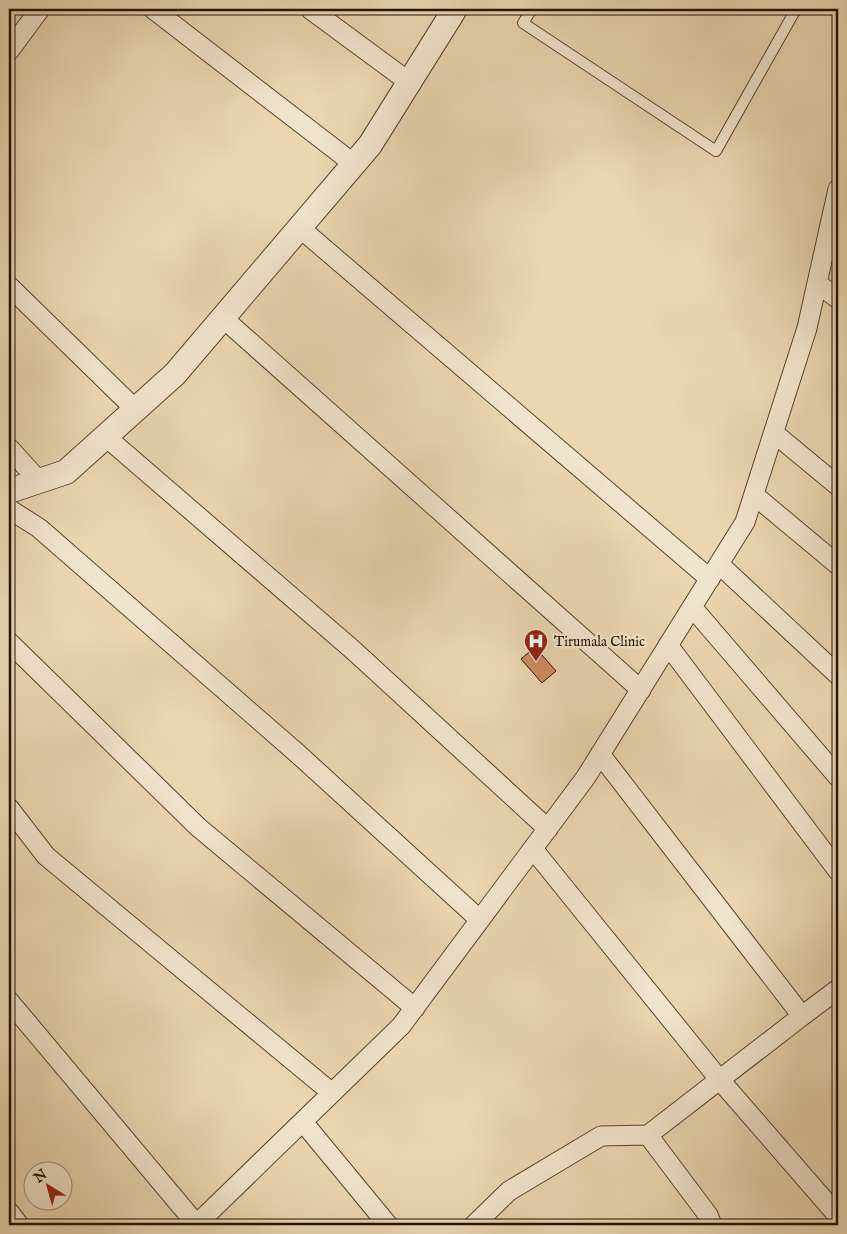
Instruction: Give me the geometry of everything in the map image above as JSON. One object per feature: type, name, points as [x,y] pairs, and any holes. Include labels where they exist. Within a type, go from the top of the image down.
[{"type":"street","points":[[9,51],[40,9]]},
{"type":"street","points":[[153,9],[354,164]]},
{"type":"street","points":[[310,9],[409,82]]},
{"type":"street","points":[[9,491],[66,472],[175,374],[370,145],[455,9]]},
{"type":"street","points":[[9,1001],[196,1225],[303,1122],[401,1026],[548,829],[586,777],[745,522],[808,328],[817,283],[832,250],[838,189]]},
{"type":"street","points":[[300,228],[838,675]]},
{"type":"street","points":[[817,283],[838,300]]},
{"type":"street","points":[[9,286],[136,410]]},
{"type":"street","points":[[223,318],[641,690]]},
{"type":"street","points":[[774,433],[838,486]]},
{"type":"street","points":[[106,436],[353,650],[548,829]]},
{"type":"street","points":[[9,448],[39,481]]},
{"type":"street","points":[[754,495],[838,565]]},
{"type":"street","points":[[9,509],[39,528],[298,754],[480,920]]},
{"type":"street","points":[[692,607],[838,778]]},
{"type":"street","points":[[9,642],[198,827],[414,1008]]},
{"type":"street","points":[[668,645],[838,871]]},
{"type":"street","points":[[600,754],[802,1016]]},
{"type":"street","points":[[9,808],[46,856],[332,1093]]},
{"type":"street","points":[[533,849],[719,1079],[838,1216]]},
{"type":"street","points":[[474,1225],[509,1191],[601,1136],[648,1134],[838,989]]},
{"type":"street","points":[[303,1122],[388,1225]]},
{"type":"street","points":[[648,1134],[708,1215],[712,1225]]},
{"type":"street","points":[[9,1212],[20,1225]]},
{"type":"lane","points":[[532,9],[522,23],[716,151],[796,9]]},
{"type":"building","points":[[535,647],[556,671],[542,683],[521,659]]},
{"type":"place","name":"Tirumala Clinic","points":[[536,662]]}]
